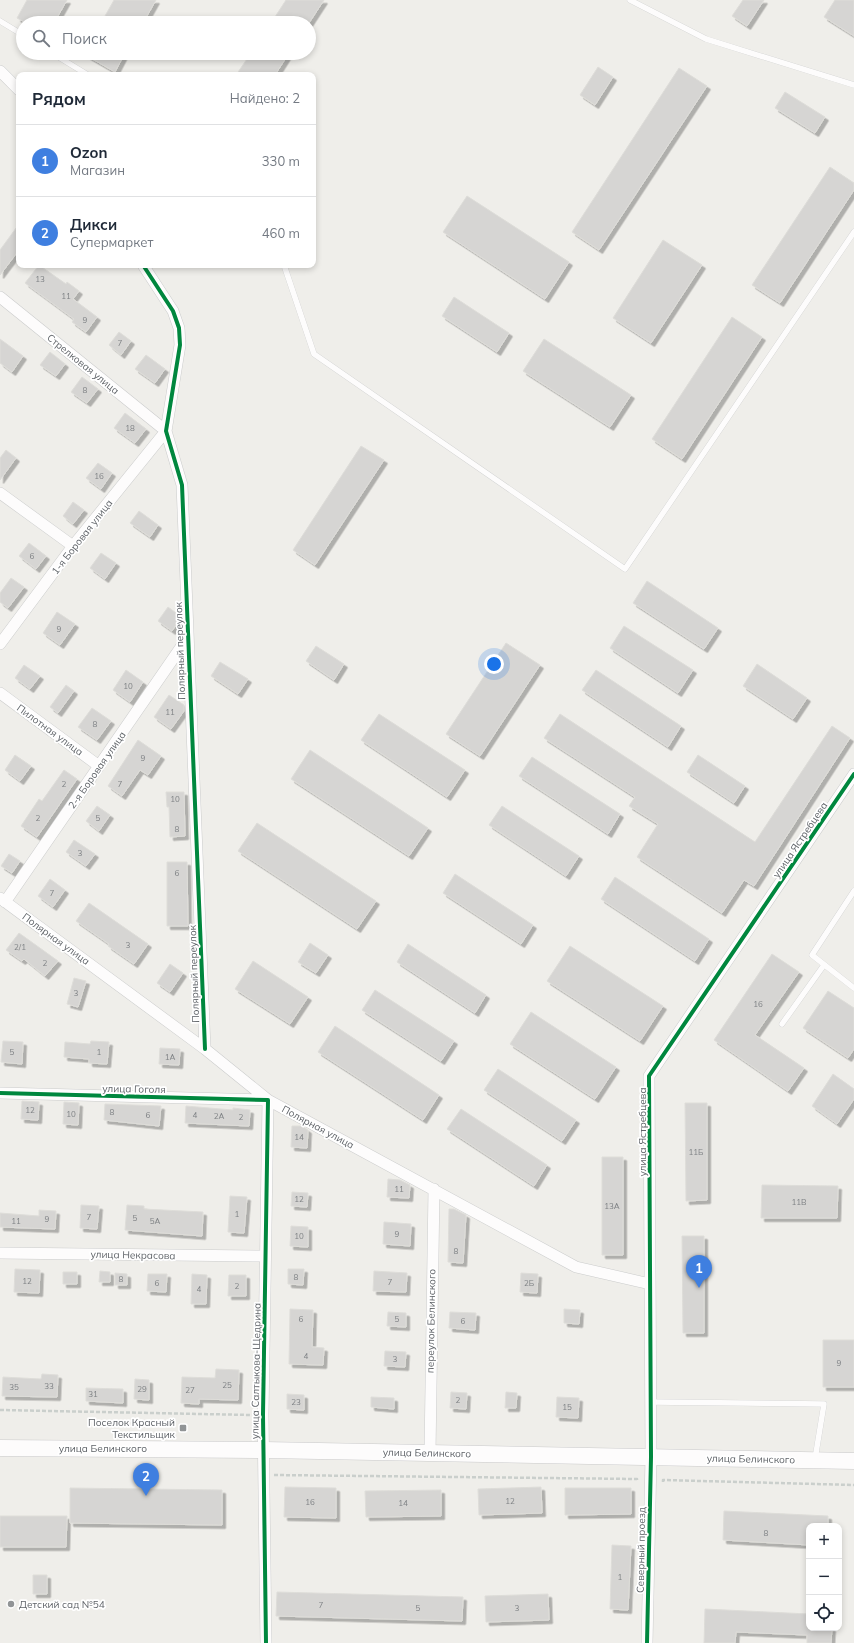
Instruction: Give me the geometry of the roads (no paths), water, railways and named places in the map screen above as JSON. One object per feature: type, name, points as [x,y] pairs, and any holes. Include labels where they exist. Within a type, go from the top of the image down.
[{"type":"main road","name":"улица Белинского","points":[[0,1448],[264,1450],[854,1461]]},
{"type":"street","points":[[0,71],[16,87]]},
{"type":"street","name":"Полярный переулок","points":[[145,268],[173,312],[179,328],[180,345],[166,431],[182,485],[205,1049]]},
{"type":"street","name":"Стрелковая улица","points":[[0,297],[166,431]]},
{"type":"street","name":"1-я Боровая улица","points":[[0,644],[73,546],[166,431]]},
{"type":"street","points":[[0,493],[73,546]]},
{"type":"street","name":"2-я Боровая улица","points":[[3,900],[99,766],[188,637]]},
{"type":"street","name":"Пилотная улица","points":[[0,693],[99,766]]},
{"type":"street","name":"улица Ястребцева","points":[[651,1457],[649,1076],[854,774]]},
{"type":"street","name":"Полярная улица","points":[[3,900],[205,1049],[268,1100],[576,1266],[650,1284]]},
{"type":"street","name":"улица Гоголя","points":[[0,1093],[268,1100]]},
{"type":"street","name":"улица Салтыкова-Щедрина","points":[[266,1643],[263,1415],[268,1100]]},
{"type":"street","name":"переулок Белинского","points":[[430,1453],[434,1190]]},
{"type":"street","name":"улица Некрасова","points":[[0,1253],[265,1256]]},
{"type":"street","name":"Северный проезд","points":[[647,1643],[651,1457]]},
{"type":"lane","points":[[630,0],[706,39],[854,85]]},
{"type":"lane","points":[[0,21],[16,31]]},
{"type":"lane","points":[[63,60],[83,72]]},
{"type":"lane","points":[[285,268],[314,354],[624,569],[854,232]]},
{"type":"lane","points":[[854,891],[812,955],[854,988]]},
{"type":"lane","points":[[782,1024],[824,965]]},
{"type":"lane","points":[[650,1402],[824,1404],[815,1460]]},
{"type":"place","name":"Ozon","points":[[699,1288]]},
{"type":"place","name":"Поселок Красный Текстильщик","points":[[183,1428]]},
{"type":"place","name":"Дикси","points":[[146,1496]]},
{"type":"place","name":"Детский сад №54","points":[[11,1604]]}]
